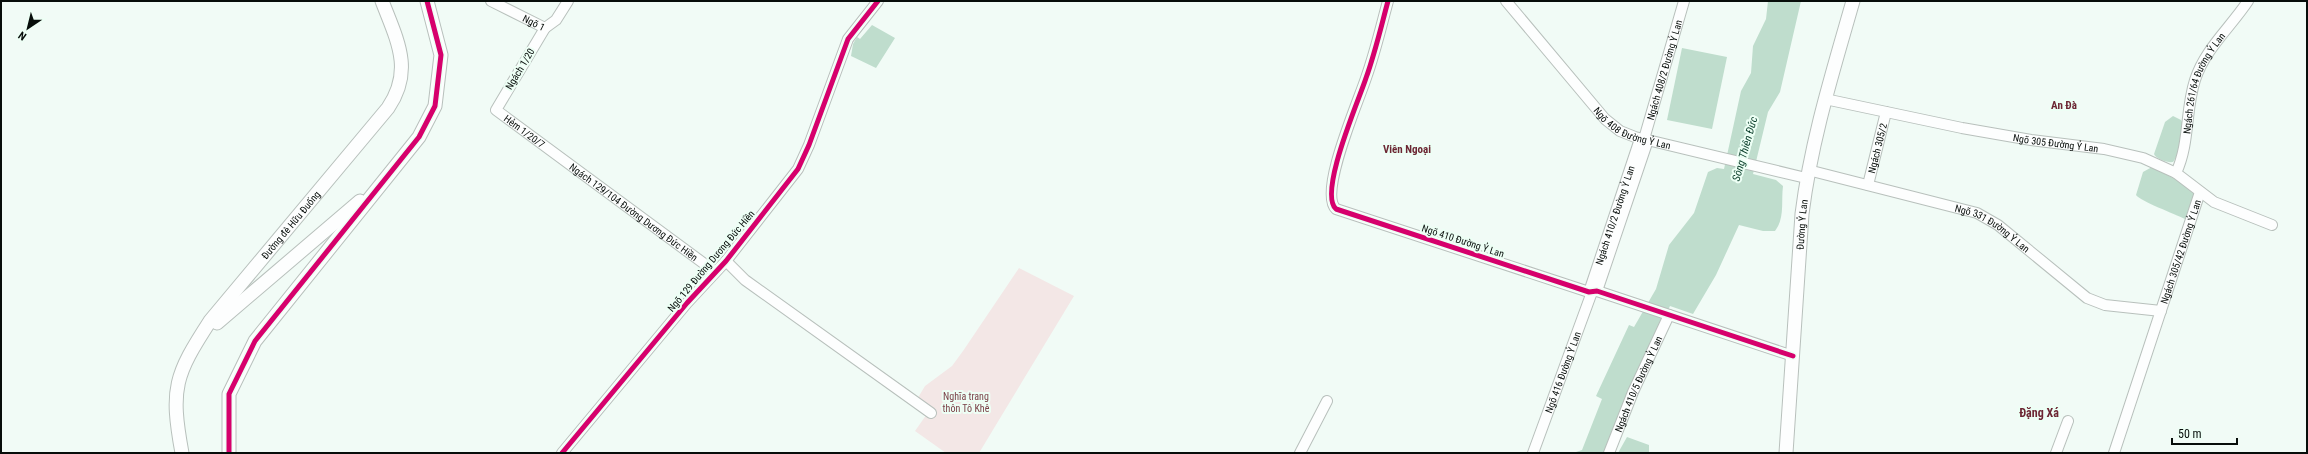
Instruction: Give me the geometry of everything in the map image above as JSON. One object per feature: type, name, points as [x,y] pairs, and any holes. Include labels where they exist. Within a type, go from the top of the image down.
[{"type":"main road","name":"Đường đê Hữu Đuống","points":[[182,453],[177,428],[175,396],[178,376],[210,321],[395,98],[402,76],[399,45],[382,1]]},
{"type":"main road","points":[[229,453],[229,394],[255,341],[419,137],[435,106],[441,55],[427,1]]},
{"type":"main road","name":"Đường Ỷ Lan","points":[[1786,453],[1802,214],[1807,174],[1825,99],[1853,1]]},
{"type":"main road","points":[[200,338],[385,180]]},
{"type":"street","name":"Ngõ 1","points":[[491,1],[545,28],[556,20],[568,1]]},
{"type":"street","name":"Ngõ 129 Đường Dương Đức Hiền","points":[[562,453],[714,271],[726,261],[802,162],[848,39],[878,1]]},
{"type":"street","name":"Ngõ 410 Đường Ỷ Lan","points":[[1388,1],[1365,81],[1344,138],[1332,187],[1331,204],[1336,209],[1593,292],[1642,306],[1792,356]]},
{"type":"street","name":"Ngõ 408 Đường Ỷ Lan","points":[[1506,1],[1605,119],[1620,131],[1644,139],[1711,156],[1774,170],[1807,174]]},
{"type":"street","name":"Ngách 408/2 Đường Ỷ Lan","points":[[1644,139],[1684,1]]},
{"type":"street","name":"Ngách 261/64 Đường Ỷ Lan","points":[[2176,173],[2185,150],[2193,88],[2198,72],[2210,50],[2248,1]]},
{"type":"street","name":"Ngách 1/20","points":[[496,110],[545,28]]},
{"type":"street","name":"Ngõ 305 Đường Ỷ Lan","points":[[1825,99],[2031,140],[2124,153],[2153,162],[2176,173],[2214,202],[2272,225]]},
{"type":"street","name":"Hẻm 1/20/7","points":[[496,110],[553,152]]},
{"type":"street","name":"Ngách 305/2","points":[[1868,185],[1886,112]]},
{"type":"street","name":"Ngách 410/2 Đường Ỷ Lan","points":[[1593,292],[1644,139]]},
{"type":"street","name":"Ngách 129/104 Đường Dương Đức Hiền","points":[[553,152],[714,271]]},
{"type":"street","name":"Ngõ 331 Đường Ỷ Lan","points":[[1807,174],[1868,185],[1966,209],[1988,218],[2078,291],[2095,302],[2161,311]]},
{"type":"street","name":"Ngách 305/42 Đường Ỷ Lan","points":[[2114,453],[2200,192]]},
{"type":"street","points":[[726,261],[745,280],[931,413]]},
{"type":"street","name":"Ngõ 416 Đường Ỷ Lan","points":[[1533,453],[1593,292]]},
{"type":"street","name":"Ngách 410/5 Đường Ỷ Lan","points":[[1609,453],[1633,392],[1669,315]]},
{"type":"street","points":[[1300,453],[1328,402]]},
{"type":"street","points":[[2056,453],[2068,420]]},
{"type":"green space","name":"Nghĩa trang thôn Tô Khê","points":[[1019,268],[1074,296],[979,453],[946,453],[915,431],[929,411],[916,401],[925,386],[952,366]]},
{"type":"water","name":"Sông Thiên Đức","points":[[1768,1],[1801,1],[1780,92],[1768,112],[1753,174],[1776,180],[1783,186],[1781,215],[1778,226],[1775,231],[1763,231],[1739,225],[1716,275],[1693,314],[1670,306],[1623,406],[1606,453],[1573,453],[1582,450],[1602,399],[1596,396],[1629,325],[1634,327],[1656,289],[1669,245],[1694,213],[1708,172],[1717,168],[1724,169],[1741,91],[1751,73],[1753,46],[1766,19]]},
{"type":"water","points":[[872,25],[895,38],[876,68],[851,56],[853,44],[857,37],[860,39]]},
{"type":"water","points":[[1682,48],[1727,57],[1712,129],[1667,120]]},
{"type":"water","points":[[2173,116],[2181,120],[2183,124],[2183,135],[2176,158],[2173,162],[2171,162],[2160,159],[2154,154],[2165,122]]},
{"type":"water","points":[[2152,167],[2192,188],[2196,195],[2185,219],[2151,204],[2136,195],[2143,172]]},
{"type":"water","points":[[1627,437],[1649,445],[1649,453],[1618,453]]},
{"type":"cycle path","points":[[229,453],[229,394],[255,341],[419,137],[435,106],[441,55],[427,1]]},
{"type":"cycle path","points":[[562,453],[687,303],[726,261],[798,169],[809,145],[848,39],[878,1]]},
{"type":"cycle path","points":[[1388,1],[1372,59],[1336,166],[1332,185],[1332,200],[1336,209],[1589,292],[1597,291],[1793,356]]},
{"type":"district","name":"An Đà","points":[[2064,105]]},
{"type":"district","name":"Viên Ngoại","points":[[1407,149]]},
{"type":"district","name":"Đặng Xá","points":[[2039,413]]}]
